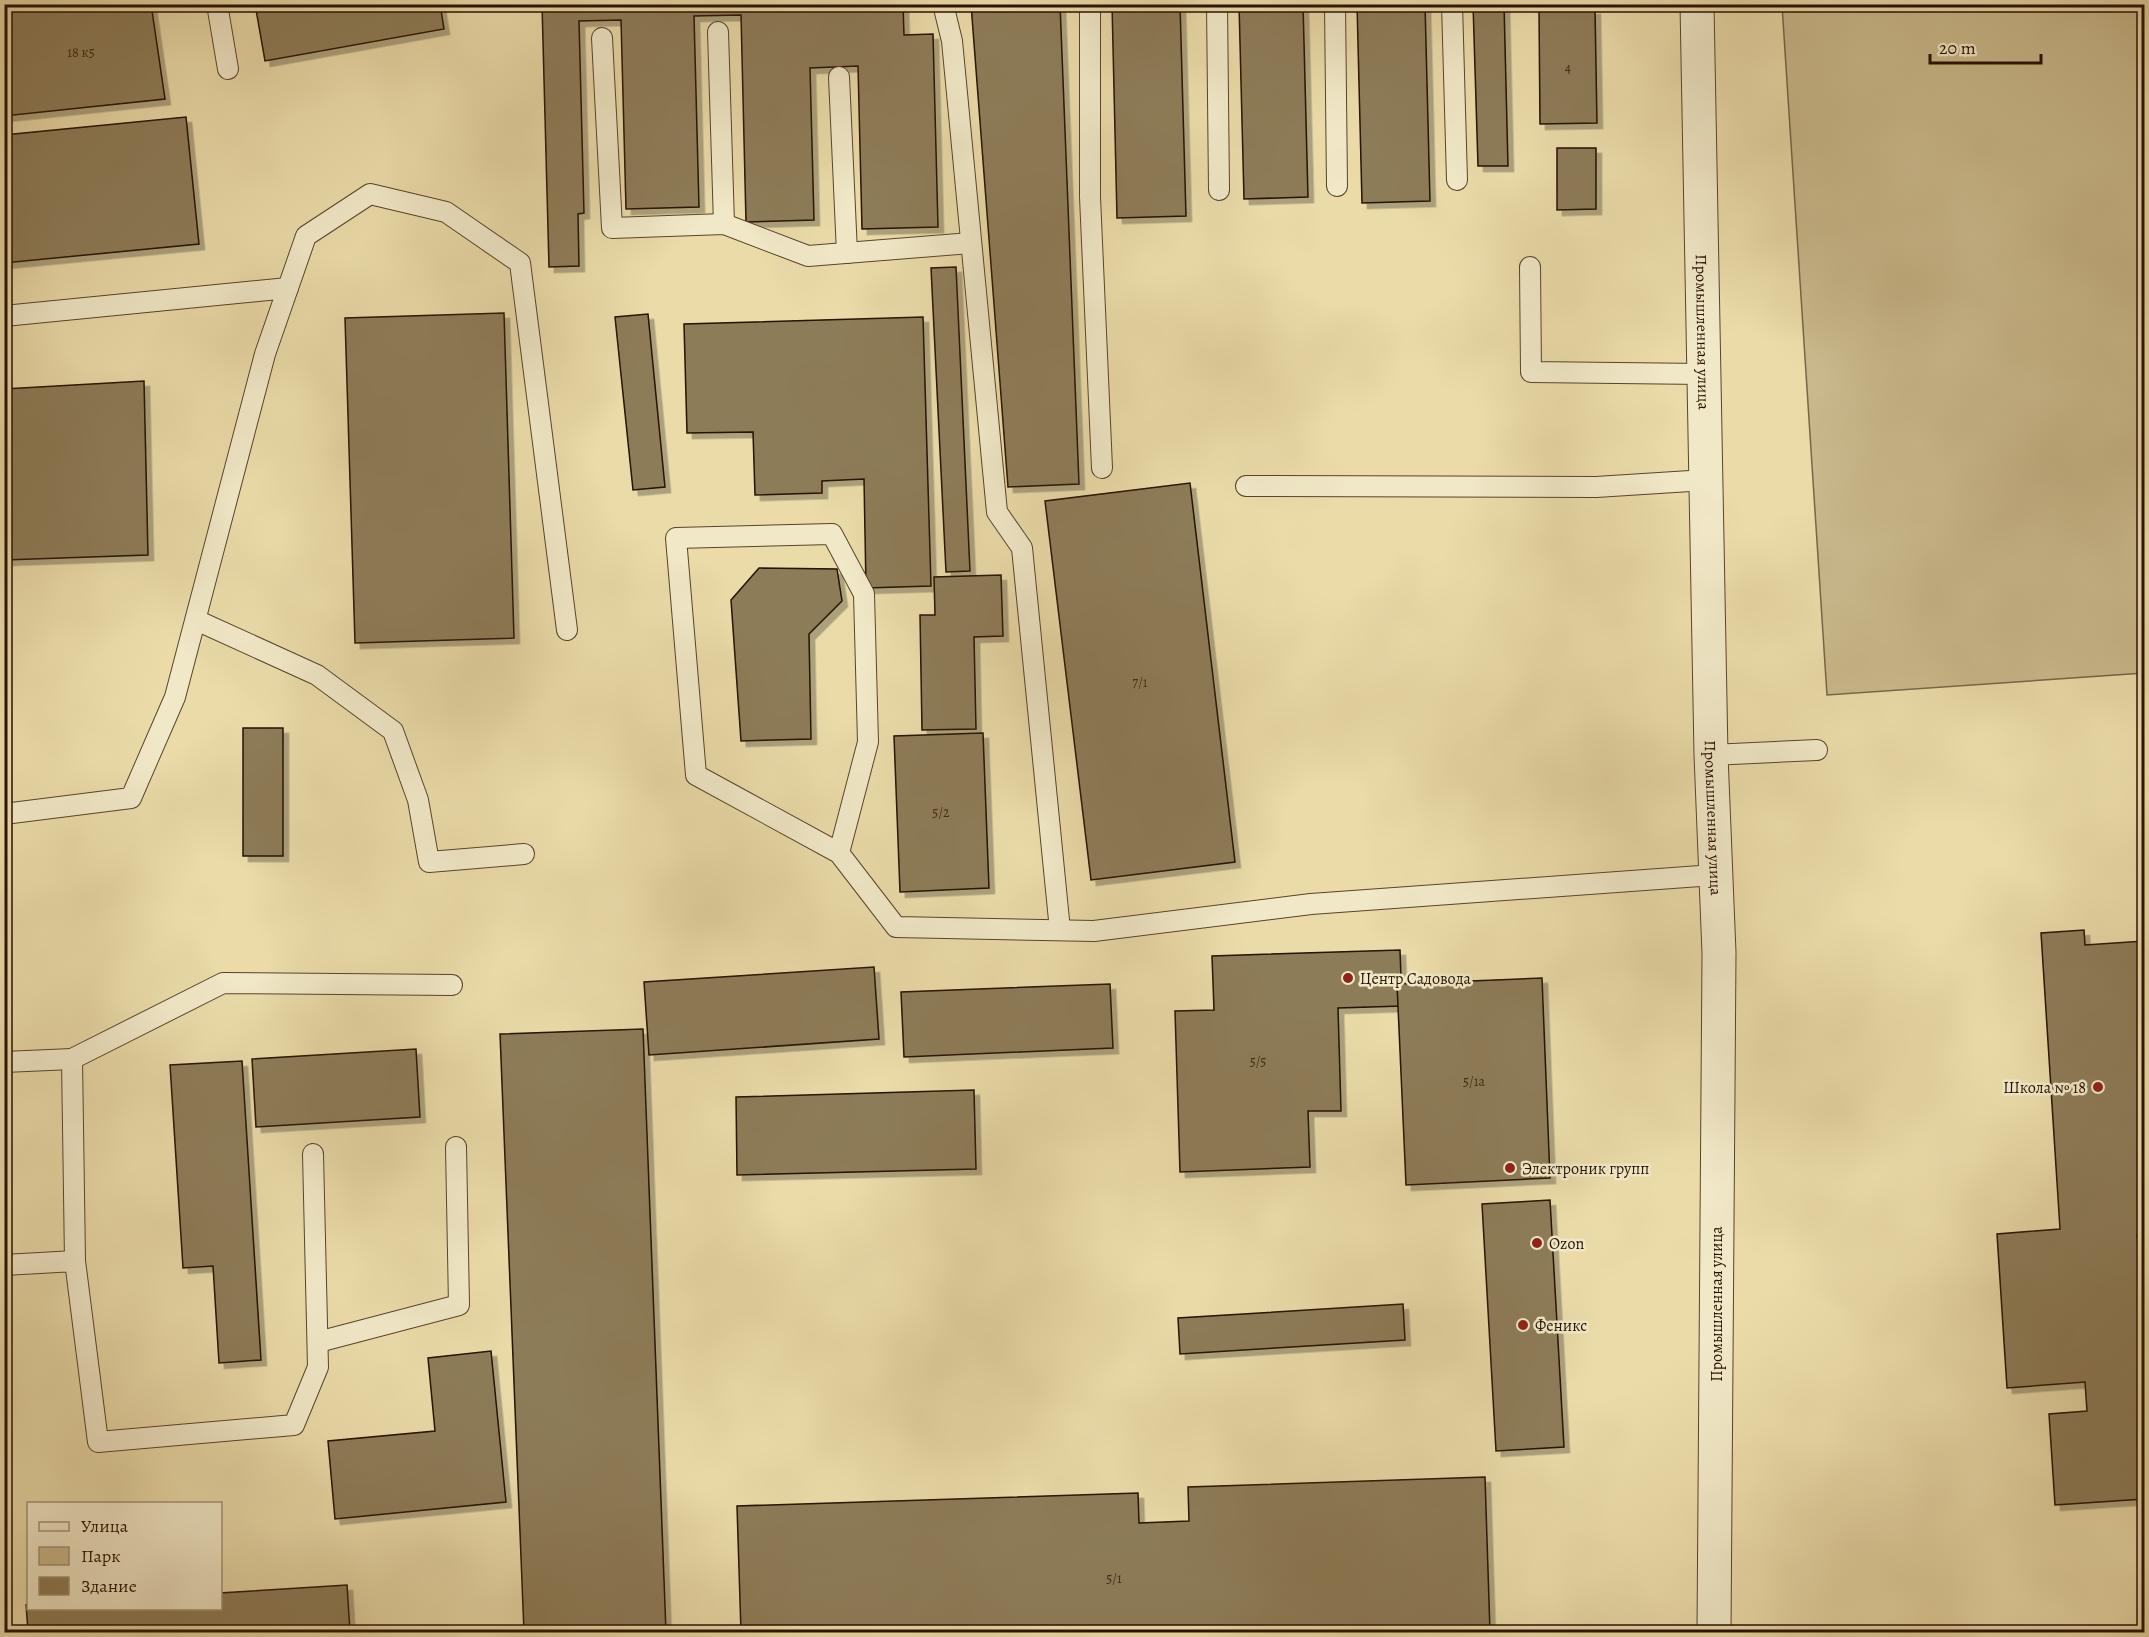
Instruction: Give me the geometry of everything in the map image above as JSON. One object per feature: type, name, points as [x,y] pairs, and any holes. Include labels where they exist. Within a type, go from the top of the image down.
[{"type":"street","name":"Промышленная улица","points":[[1697,4],[1714,875],[1719,953],[1714,1632]]},
{"type":"lane","points":[[217,4],[228,69]]},
{"type":"lane","points":[[943,4],[952,41],[997,512],[1022,548],[1060,930]]},
{"type":"lane","points":[[1090,4],[1090,197],[1102,468]]},
{"type":"lane","points":[[1217,4],[1219,190]]},
{"type":"lane","points":[[1335,4],[1337,186]]},
{"type":"lane","points":[[1452,4],[1457,180]]},
{"type":"lane","points":[[718,32],[724,224]]},
{"type":"lane","points":[[602,38],[612,228],[724,224],[808,256],[971,243]]},
{"type":"lane","points":[[839,77],[847,253]]},
{"type":"lane","points":[[4,814],[131,798],[175,698],[265,354],[306,236],[370,194],[446,212],[520,262],[567,630]]},
{"type":"lane","points":[[1530,267],[1531,372],[1704,374]]},
{"type":"lane","points":[[4,316],[288,288]]},
{"type":"lane","points":[[1246,486],[1596,487],[1706,480]]},
{"type":"lane","points":[[839,853],[868,742],[864,594],[832,534],[676,538],[696,775],[839,853],[896,927],[1094,931],[1311,904],[1714,875]]},
{"type":"lane","points":[[196,620],[317,675],[393,731],[418,800],[429,862],[524,854]]},
{"type":"lane","points":[[1712,755],[1817,750]]},
{"type":"lane","points":[[4,1062],[72,1059],[223,983],[452,985]]},
{"type":"lane","points":[[72,1059],[75,1261],[98,1442],[294,1425],[318,1367],[313,1154]]},
{"type":"lane","points":[[318,1342],[459,1305],[456,1147]]},
{"type":"lane","points":[[4,1265],[75,1261]]},
{"type":"green space","points":[[1782,5],[2144,5],[2144,673],[1827,695]]},
{"type":"building","points":[[4,4],[151,4],[165,99],[4,116]]},
{"type":"building","points":[[255,4],[440,4],[444,29],[265,61]]},
{"type":"building","points":[[542,4],[903,4],[904,35],[933,34],[938,227],[862,229],[858,66],[810,68],[814,220],[746,222],[741,15],[694,16],[699,207],[626,209],[621,20],[579,21],[584,213],[578,214],[579,266],[549,267]]},
{"type":"building","points":[[971,4],[1060,4],[1079,484],[1008,487]]},
{"type":"building","points":[[1112,4],[1180,4],[1186,216],[1117,218]]},
{"type":"building","points":[[1239,4],[1303,4],[1308,197],[1244,199]]},
{"type":"building","points":[[1357,4],[1425,4],[1430,201],[1362,203]]},
{"type":"building","points":[[1473,4],[1504,4],[1508,166],[1478,166]]},
{"type":"building","points":[[1595,9],[1597,123],[1540,124],[1539,10]]},
{"type":"building","points":[[186,117],[199,244],[4,263],[4,135]]},
{"type":"building","points":[[1557,148],[1596,148],[1596,209],[1557,210]]},
{"type":"building","points":[[956,267],[970,571],[946,572],[931,268]]},
{"type":"building","points":[[504,313],[514,638],[355,643],[345,318]]},
{"type":"building","points":[[648,314],[665,487],[633,490],[615,317]]},
{"type":"building","points":[[923,317],[931,586],[866,588],[864,479],[822,481],[822,493],[755,495],[753,432],[687,433],[684,324]]},
{"type":"building","points":[[144,381],[148,555],[4,560],[4,389]]},
{"type":"building","points":[[1190,483],[1235,862],[1091,880],[1045,501]]},
{"type":"building","points":[[759,568],[837,569],[842,601],[809,634],[811,739],[741,741],[731,600]]},
{"type":"building","points":[[1001,575],[1003,636],[974,637],[976,729],[922,730],[920,615],[935,615],[934,577]]},
{"type":"building","points":[[243,728],[283,728],[283,856],[243,856]]},
{"type":"building","points":[[983,733],[989,888],[900,892],[894,736]]},
{"type":"building","name":"Школа № 18","points":[[2084,930],[2085,945],[2144,941],[2144,1233],[2137,1234],[2139,1258],[2144,1258],[2144,1397],[2142,1397],[2144,1499],[2055,1505],[2049,1414],[2087,1411],[2085,1382],[2007,1388],[1997,1234],[2060,1229],[2041,933]]},
{"type":"building","points":[[1400,950],[1402,1006],[1338,1008],[1341,1111],[1308,1111],[1310,1167],[1180,1172],[1175,1011],[1214,1010],[1212,956]]},
{"type":"building","points":[[874,967],[879,1039],[649,1055],[644,982]]},
{"type":"building","points":[[1542,978],[1550,1178],[1406,1185],[1397,984]]},
{"type":"building","points":[[1110,984],[1113,1048],[904,1057],[901,992]]},
{"type":"building","points":[[643,1029],[666,1632],[524,1632],[500,1034]]},
{"type":"building","points":[[416,1049],[420,1117],[256,1127],[252,1059]]},
{"type":"building","points":[[242,1061],[261,1360],[219,1363],[213,1266],[183,1268],[170,1065]]},
{"type":"building","points":[[974,1090],[976,1169],[737,1175],[736,1097]]},
{"type":"building","name":"Феникс","points":[[1550,1200],[1564,1447],[1496,1451],[1482,1204]]},
{"type":"building","points":[[1403,1304],[1405,1340],[1180,1354],[1178,1318]]},
{"type":"building","points":[[491,1351],[506,1502],[335,1519],[328,1441],[435,1431],[428,1358]]},
{"type":"building","points":[[1485,1477],[1490,1632],[741,1632],[737,1506],[1138,1493],[1139,1523],[1189,1521],[1188,1487]]},
{"type":"building","points":[[347,1585],[350,1632],[28,1632],[26,1604],[27,1610],[222,1610],[222,1593]]},
{"type":"place","name":"Центр Садовода","points":[[1348,978]]},
{"type":"place","name":"Школа № 18","points":[[2098,1087]]},
{"type":"place","name":"Электроник групп","points":[[1510,1168]]},
{"type":"place","name":"Ozon","points":[[1537,1243]]},
{"type":"place","name":"Феникс","points":[[1523,1325]]}]
